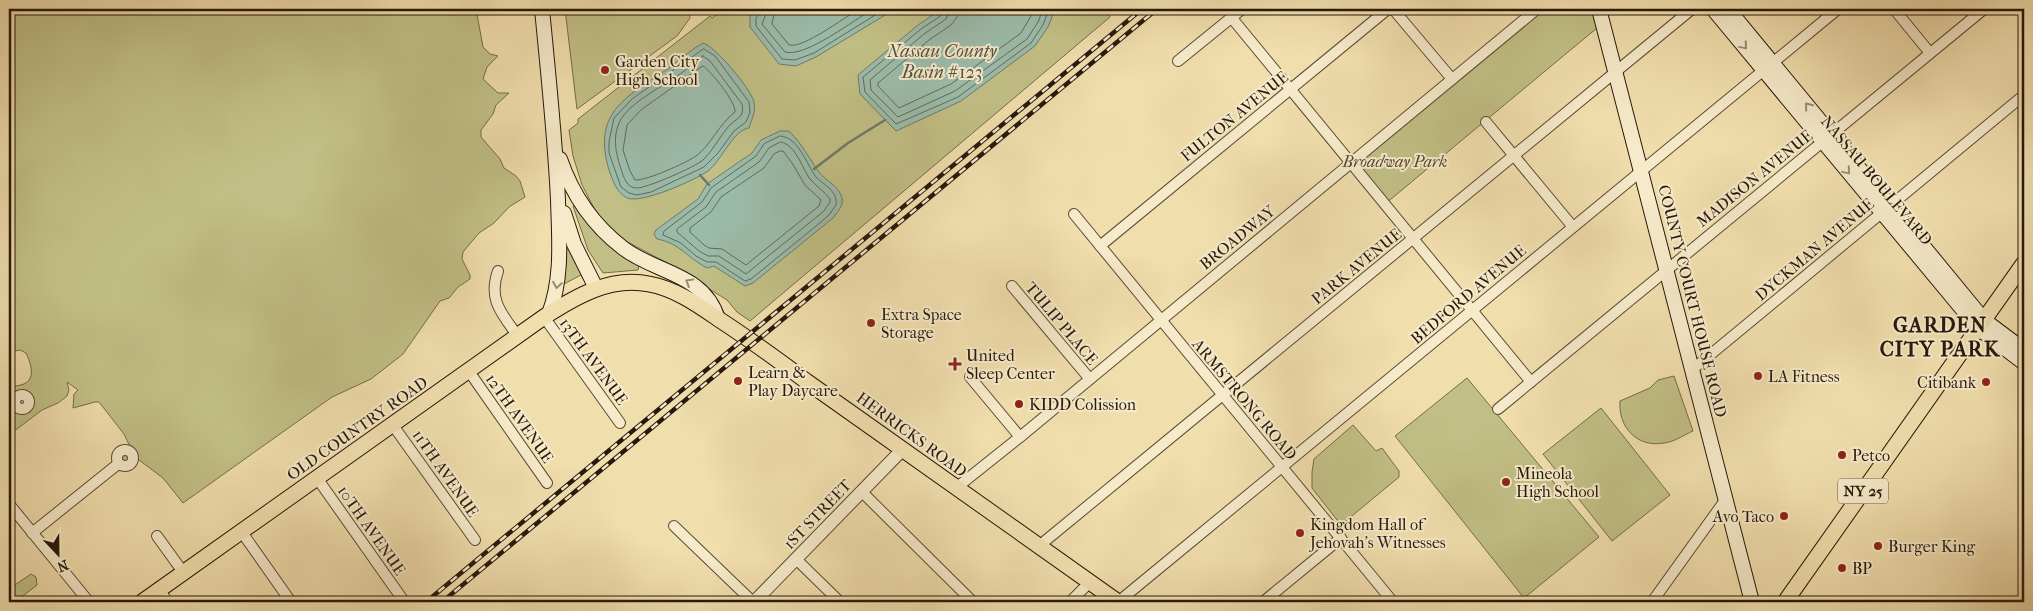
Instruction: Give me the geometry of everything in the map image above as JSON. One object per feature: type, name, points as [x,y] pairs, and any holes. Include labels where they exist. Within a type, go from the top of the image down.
[{"type":"main road","points":[[542,9],[555,144],[560,255],[556,288],[546,315]]},
{"type":"main road","name":"COUNTY COURT HOUSE ROAD","points":[[1599,9],[1752,602]]},
{"type":"main road","name":"NASSAU BOULEVARD","points":[[1713,9],[1768,66]]},
{"type":"main road","name":"NASSAU BOULEVARD","points":[[1728,9],[1768,66],[1981,324],[2024,363]]},
{"type":"main road","points":[[555,144],[566,175],[580,202],[596,223],[624,249],[689,281],[702,291],[714,307],[718,319]]},
{"type":"main road","points":[[557,186],[567,227],[596,288]]},
{"type":"main road","name":"NY 25","points":[[1789,600],[2024,264]]},
{"type":"main road","name":"HERRICKS ROAD","points":[[596,288],[617,283],[649,284],[682,295],[904,449],[1118,602]]},
{"type":"main road","name":"OLD COUNTRY ROAD","points":[[142,602],[164,596],[183,572],[546,315],[596,288]]},
{"type":"main road","name":"NASSAU BOULEVARD","points":[[1981,324],[2024,350]]},
{"type":"street","points":[[1178,61],[1242,9]]},
{"type":"street","name":"FULTON AVENUE","points":[[1100,246],[1388,9]]},
{"type":"street","points":[[1393,9],[1452,79]]},
{"type":"street","name":"BROADWAY","points":[[956,488],[1537,9]]},
{"type":"street","name":"PARK AVENUE","points":[[1039,546],[1692,9]]},
{"type":"street","name":"BEDFORD AVENUE","points":[[1118,602],[1838,9]]},
{"type":"street","points":[[1894,9],[1930,53]]},
{"type":"street","name":"MADISON AVENUE","points":[[1498,409],[1984,9]]},
{"type":"street","points":[[1232,17],[1531,382]]},
{"type":"street","name":"DYCKMAN AVENUE","points":[[1693,369],[2024,95]]},
{"type":"street","points":[[1486,122],[1573,227]]},
{"type":"street","name":"ARMSTRONG ROAD","points":[[1074,214],[1393,602]]},
{"type":"street","points":[[498,271],[493,290],[495,297],[503,315],[517,335]]},
{"type":"street","name":"TULIP PLACE","points":[[1012,286],[1089,378]]},
{"type":"street","name":"13TH AVENUE","points":[[546,315],[620,423]]},
{"type":"street","name":"12TH AVENUE","points":[[468,370],[547,483]]},
{"type":"street","points":[[970,377],[1020,437]]},
{"type":"street","name":"11TH AVENUE","points":[[392,424],[474,540]]},
{"type":"street","name":"1ST STREET","points":[[753,602],[904,449]]},
{"type":"street","points":[[32,533],[118,464]]},
{"type":"street","name":"10TH AVENUE","points":[[317,478],[403,600]]},
{"type":"street","points":[[862,492],[974,602]]},
{"type":"street","points":[[1652,602],[1726,499]]},
{"type":"street","points":[[9,504],[89,602]]},
{"type":"street","points":[[674,526],[753,602]]},
{"type":"street","points":[[241,532],[291,602]]},
{"type":"street","points":[[157,536],[183,572]]},
{"type":"street","points":[[1263,602],[1341,538]]},
{"type":"street","points":[[796,559],[840,602]]},
{"type":"street","points":[[1070,602],[1090,582]]},
{"type":"green space","points":[[9,9],[476,9],[483,47],[490,54],[498,56],[487,67],[483,79],[498,93],[509,93],[496,105],[493,114],[481,130],[481,137],[500,159],[504,168],[520,181],[525,197],[509,207],[494,223],[479,233],[463,252],[462,259],[470,279],[458,287],[449,298],[440,301],[403,354],[371,379],[332,397],[183,503],[163,478],[135,457],[124,434],[99,402],[73,408],[74,394],[78,390],[67,382],[69,390],[67,396],[58,403],[42,410],[9,433],[9,386],[18,386],[28,381],[31,377],[31,366],[26,353],[20,350],[9,352]]},
{"type":"green space","name":"Garden City High School","points":[[565,9],[689,9],[690,18],[677,36],[577,109]]},
{"type":"green space","name":"Nassau County Basin #123","points":[[724,9],[1105,9],[1110,17],[750,321],[737,312],[727,300],[671,265],[618,237],[596,212],[582,185],[573,156],[569,130],[578,123],[578,119],[710,16],[712,18]]},
{"type":"green space","name":"Broadway Park","points":[[1537,9],[1599,9],[1603,23],[1385,204],[1351,162]]},
{"type":"green space","points":[[578,204],[639,265],[638,270],[603,273],[588,250],[573,206]]},
{"type":"green space","points":[[570,249],[584,278],[581,275],[562,285],[565,250]]},
{"type":"green space","points":[[1674,376],[1693,431],[1664,443],[1654,444],[1638,439],[1631,434],[1622,419],[1620,401],[1650,388],[1658,380]]},
{"type":"green space","points":[[1467,378],[1599,537],[1524,598],[1395,436]]},
{"type":"green space","points":[[1601,408],[1670,495],[1612,541],[1543,454]]},
{"type":"green space","points":[[1353,425],[1376,451],[1382,448],[1399,471],[1399,477],[1341,525],[1312,488],[1312,472],[1314,459]]},
{"type":"green space","points":[[125,452],[130,454],[132,459],[130,464],[125,466],[120,464],[118,459],[120,454]]},
{"type":"green space","points":[[31,574],[36,577],[37,585],[15,602],[9,602],[9,589]]},
{"type":"water","points":[[759,9],[895,9],[816,57],[796,66],[779,64],[750,27],[750,15]]},
{"type":"water","name":"Nassau County Basin #123","points":[[942,9],[1055,9],[1048,27],[1035,46],[961,101],[896,131],[860,94],[858,75],[918,25]]},
{"type":"water","points":[[703,43],[724,60],[740,78],[751,96],[754,102],[754,109],[749,128],[738,134],[713,166],[701,175],[681,185],[644,198],[634,199],[623,196],[609,170],[605,150],[605,134],[609,121],[616,109],[637,89]]},
{"type":"water","points":[[780,131],[789,131],[794,136],[819,172],[840,194],[842,204],[833,218],[753,283],[745,286],[714,266],[707,268],[700,264],[671,243],[657,239],[654,234],[656,230],[698,199],[707,184],[752,153],[761,140]]},
{"type":"waterway","points":[[814,169],[848,143],[885,120]]},
{"type":"waterway","points":[[700,175],[709,185]]},
{"type":"railway","points":[[426,602],[1142,9]]},
{"type":"railway","points":[[442,602],[1157,9]]},
{"type":"place","name":"Garden City High School","points":[[605,70]]},
{"type":"place","name":"Extra Space Storage","points":[[871,323]]},
{"type":"place","name":"United Sleep Center","points":[[955,364]]},
{"type":"place","name":"LA Fitness","points":[[1758,376]]},
{"type":"place","name":"Learn & Play Daycare","points":[[738,381]]},
{"type":"place","name":"Citibank","points":[[1986,382]]},
{"type":"place","name":"KIDD Colission","points":[[1019,404]]},
{"type":"place","name":"Petco","points":[[1842,455]]},
{"type":"place","name":"Mineola High School","points":[[1506,482]]},
{"type":"place","name":"Avo Taco","points":[[1784,516]]},
{"type":"place","name":"Kingdom Hall of Jehovah’s Witnesses","points":[[1300,533]]},
{"type":"place","name":"Burger King","points":[[1878,546]]},
{"type":"place","name":"BP","points":[[1842,568]]},
{"type":"district","name":"GARDEN CITY PARK","points":[[1940,337]]}]
